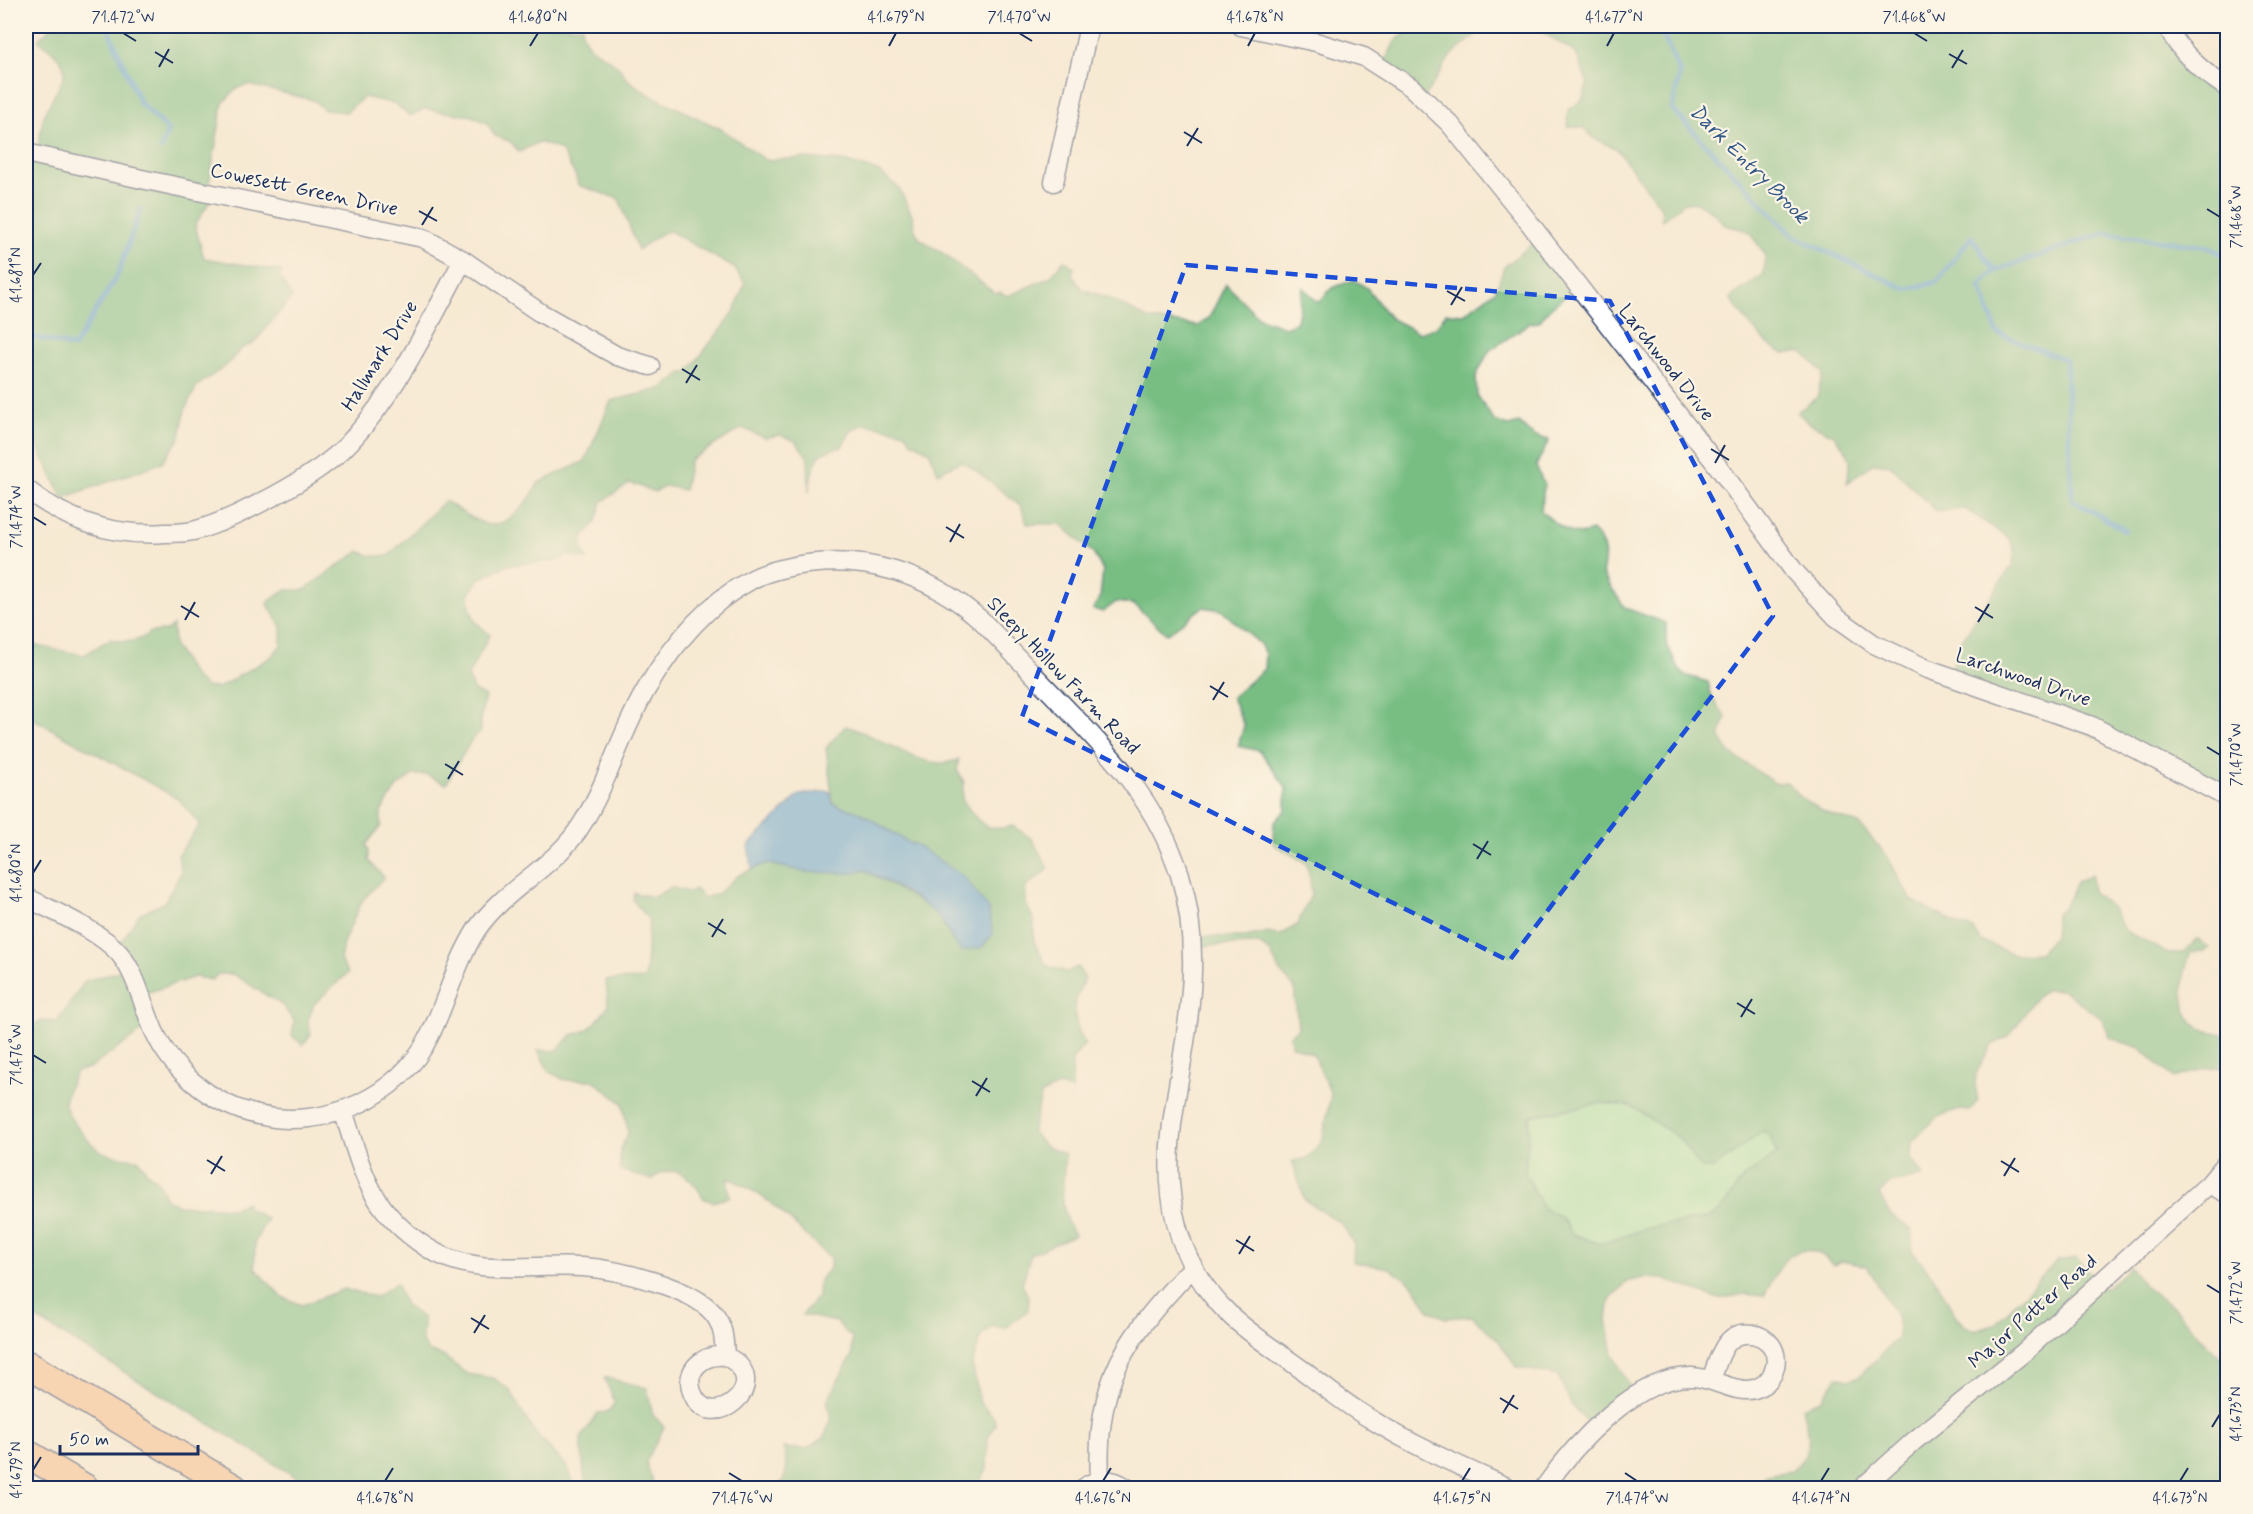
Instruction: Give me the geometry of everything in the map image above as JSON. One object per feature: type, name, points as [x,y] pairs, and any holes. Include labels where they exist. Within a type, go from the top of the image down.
[{"type":"highway","points":[[26,1364],[234,1488]]},
{"type":"highway","points":[[26,1453],[85,1488]]},
{"type":"street","points":[[1054,182],[1089,26]]},
{"type":"street","points":[[2168,26],[2177,44],[2211,79],[2228,88]]},
{"type":"street","name":"Larchwood Drive","points":[[1252,27],[1316,42],[1364,57],[1411,87],[1450,124],[1720,469],[1794,571],[1836,617],[1874,644],[1925,669],[2092,726],[2228,798]]},
{"type":"street","name":"Cowesett Green Drive","points":[[26,153],[423,238],[463,260],[539,312],[617,356],[650,366]]},
{"type":"street","name":"Hallmark Drive","points":[[26,489],[65,516],[101,529],[142,535],[191,532],[244,512],[298,483],[349,444],[380,405],[428,327],[463,260]]},
{"type":"street","name":"Sleepy Hollow Farm Road","points":[[26,897],[106,941],[119,953],[143,998],[150,1022],[161,1044],[187,1077],[213,1097],[259,1116],[284,1119],[309,1119],[343,1110],[379,1093],[398,1078],[415,1059],[429,1038],[463,955],[477,930],[511,891],[564,848],[582,824],[646,689],[676,644],[701,617],[750,580],[781,569],[813,563],[846,562],[876,565],[910,575],[964,605],[982,621],[1121,766],[1165,836],[1179,875],[1189,914],[1191,944],[1192,998],[1173,1122],[1169,1155],[1169,1185],[1178,1231],[1193,1268],[1216,1300],[1244,1327],[1367,1418],[1400,1437],[1509,1488]]},
{"type":"street","points":[[343,1110],[365,1179],[375,1197],[391,1218],[428,1248],[471,1265],[497,1268],[584,1267],[650,1280],[688,1295],[712,1312],[724,1336],[725,1356]]},
{"type":"street","name":"Major Potter Road","points":[[1862,1488],[1914,1441],[2023,1353],[2209,1184],[2228,1161]]},
{"type":"street","points":[[2209,1184],[2228,1194]]},
{"type":"street","points":[[1127,1488],[1110,1480],[1092,1484],[1102,1413],[1117,1365],[1142,1324],[1193,1268]]},
{"type":"street","points":[[1544,1488],[1575,1450],[1636,1394],[1650,1386],[1679,1378],[1694,1377],[1711,1380]]},
{"type":"highlighted area","points":[[1186,265],[1610,301],[1773,616],[1509,961],[1022,717]]},
{"type":"green space","points":[[52,26],[582,26],[582,33],[589,46],[618,66],[626,78],[648,94],[721,129],[766,160],[805,158],[843,161],[878,171],[899,188],[913,217],[914,228],[920,239],[940,251],[996,294],[999,292],[1008,296],[1050,277],[1064,260],[1074,267],[1072,275],[1082,289],[1111,299],[1148,319],[1198,326],[1209,318],[1226,284],[1259,318],[1285,327],[1297,322],[1303,287],[1318,303],[1332,288],[1354,280],[1367,288],[1390,318],[1419,333],[1436,327],[1446,313],[1464,314],[1496,290],[1504,267],[1538,239],[1577,286],[1549,309],[1539,322],[1530,323],[1489,351],[1476,376],[1477,395],[1494,421],[1508,426],[1519,423],[1534,436],[1549,440],[1536,466],[1544,485],[1541,511],[1571,532],[1584,534],[1592,531],[1603,546],[1602,574],[1625,608],[1666,623],[1666,642],[1676,664],[1684,675],[1708,682],[1712,698],[1726,717],[1720,738],[1730,753],[1775,783],[1787,782],[1799,796],[1827,813],[1859,824],[1888,857],[1910,899],[1960,926],[1972,928],[1981,941],[2013,954],[2039,953],[2054,937],[2056,913],[2065,906],[2076,882],[2092,874],[2092,891],[2114,910],[2124,930],[2166,953],[2182,953],[2198,939],[2209,948],[2205,951],[2191,952],[2185,971],[2184,1004],[2193,1022],[2201,1029],[2227,1037],[2227,1066],[2208,1068],[2173,1078],[2140,1048],[2110,1038],[2102,1019],[2063,990],[2045,990],[2035,999],[2009,1036],[1992,1045],[1976,1074],[1975,1085],[1978,1101],[1969,1111],[1960,1110],[1944,1114],[1912,1142],[1911,1158],[1923,1176],[1891,1183],[1879,1193],[1890,1215],[1912,1230],[1912,1251],[1942,1290],[1957,1318],[1972,1329],[1982,1329],[1995,1324],[2057,1261],[2076,1258],[2105,1289],[2130,1267],[2144,1285],[2175,1309],[2212,1350],[2227,1361],[2227,1488],[1754,1488],[1766,1475],[1792,1471],[1805,1456],[1809,1439],[1802,1407],[1821,1400],[1837,1377],[1849,1380],[1859,1376],[1898,1338],[1898,1319],[1867,1266],[1841,1261],[1833,1265],[1818,1253],[1808,1250],[1798,1251],[1784,1262],[1764,1296],[1745,1294],[1719,1299],[1663,1279],[1643,1278],[1627,1282],[1610,1300],[1607,1319],[1613,1355],[1637,1400],[1594,1429],[1571,1404],[1558,1376],[1516,1367],[1498,1340],[1472,1316],[1445,1318],[1430,1311],[1411,1283],[1389,1268],[1353,1262],[1354,1244],[1342,1224],[1305,1200],[1292,1161],[1307,1158],[1322,1142],[1331,1094],[1313,1054],[1291,1045],[1290,1035],[1298,1028],[1294,987],[1280,972],[1270,952],[1259,944],[1195,946],[1190,936],[1244,937],[1269,932],[1279,936],[1297,925],[1311,895],[1306,863],[1273,844],[1274,823],[1286,810],[1286,787],[1260,751],[1238,746],[1244,726],[1232,697],[1264,669],[1265,654],[1260,644],[1221,610],[1203,607],[1167,634],[1133,604],[1116,602],[1103,612],[1093,609],[1100,598],[1103,570],[1093,553],[1060,524],[1027,524],[1021,506],[961,461],[938,473],[929,451],[911,441],[905,432],[864,424],[851,431],[841,448],[832,449],[819,457],[813,469],[809,493],[808,458],[796,441],[780,435],[765,438],[742,428],[690,460],[684,490],[666,486],[655,492],[630,483],[602,502],[596,522],[582,539],[582,550],[587,559],[567,555],[557,561],[507,565],[479,579],[469,594],[470,607],[475,621],[490,635],[468,675],[473,690],[485,697],[480,721],[481,732],[472,739],[446,784],[427,775],[413,775],[397,787],[381,812],[381,826],[366,845],[369,850],[369,861],[384,877],[362,901],[343,943],[340,960],[348,973],[314,1004],[308,1021],[311,1034],[303,1045],[292,1036],[294,1021],[282,1005],[233,974],[218,974],[212,980],[195,977],[143,994],[148,1027],[90,1068],[76,1072],[66,1095],[66,1106],[70,1116],[91,1143],[110,1155],[138,1159],[146,1171],[158,1181],[166,1199],[179,1205],[234,1208],[247,1202],[247,1208],[267,1219],[255,1242],[255,1268],[282,1297],[302,1305],[344,1289],[376,1297],[396,1283],[405,1305],[423,1318],[422,1342],[428,1351],[443,1356],[467,1374],[493,1378],[510,1390],[532,1429],[568,1468],[575,1488],[314,1488],[26,1312],[26,1028],[41,1021],[57,1022],[85,981],[126,969],[115,951],[140,913],[164,903],[181,872],[178,855],[200,824],[177,798],[26,715],[26,641],[37,646],[84,655],[110,639],[136,640],[150,632],[166,631],[173,625],[174,646],[195,678],[206,687],[218,688],[271,657],[281,645],[281,627],[267,603],[285,590],[304,590],[359,551],[371,556],[388,556],[445,501],[486,524],[502,523],[524,505],[538,483],[585,461],[611,401],[660,389],[682,373],[687,373],[734,312],[745,283],[734,268],[670,231],[662,233],[638,250],[619,199],[578,185],[561,150],[539,142],[519,152],[511,142],[495,136],[487,123],[472,116],[424,109],[410,116],[395,104],[364,97],[346,112],[325,110],[313,100],[248,85],[237,88],[223,103],[208,190],[213,196],[195,225],[204,258],[281,271],[280,278],[292,297],[253,344],[242,348],[227,365],[197,386],[185,410],[180,438],[161,463],[63,498],[26,423],[26,153],[37,154],[43,118],[64,74],[64,67],[60,60],[38,40]],"holes":[[[1602,1103],[1631,1106],[1679,1138],[1701,1168],[1714,1168],[1763,1131],[1771,1137],[1777,1154],[1744,1177],[1719,1212],[1708,1218],[1645,1229],[1601,1244],[1573,1235],[1562,1218],[1543,1208],[1525,1173],[1530,1116]]]},
{"type":"green space","points":[[1412,26],[1486,26],[1450,57],[1423,100],[1379,72],[1396,40]]},
{"type":"green space","points":[[1533,26],[2165,26],[2227,91],[2227,799],[2176,771],[1950,675],[1959,644],[2013,564],[2014,549],[2008,537],[1965,509],[1937,512],[1890,465],[1874,463],[1847,483],[1850,460],[1847,452],[1834,435],[1811,424],[1797,412],[1817,398],[1823,373],[1802,352],[1783,353],[1768,344],[1730,298],[1764,274],[1765,254],[1748,231],[1725,225],[1713,212],[1698,203],[1685,202],[1662,220],[1661,207],[1617,149],[1595,139],[1583,128],[1567,126],[1568,110],[1582,100],[1588,84],[1576,53]]},
{"type":"green space","points":[[845,726],[918,758],[946,763],[959,759],[957,770],[964,782],[962,799],[972,814],[988,827],[1013,826],[1032,839],[1049,869],[1026,887],[1025,901],[1034,921],[1034,941],[1046,965],[1066,972],[1078,967],[1085,979],[1077,996],[1075,1011],[1085,1044],[1072,1060],[1072,1090],[1058,1086],[1042,1094],[1032,1131],[1044,1146],[1065,1154],[1064,1207],[1069,1227],[1075,1235],[1031,1254],[1022,1284],[1029,1298],[1028,1310],[1006,1328],[991,1327],[981,1336],[972,1364],[980,1403],[994,1417],[996,1425],[988,1437],[987,1470],[976,1488],[776,1488],[784,1479],[786,1470],[783,1448],[806,1449],[824,1438],[831,1419],[827,1401],[852,1355],[852,1338],[836,1322],[802,1315],[818,1296],[819,1280],[830,1268],[830,1258],[769,1202],[742,1184],[727,1178],[730,1197],[713,1202],[704,1199],[693,1183],[678,1172],[665,1172],[652,1180],[620,1170],[620,1151],[628,1133],[623,1104],[593,1080],[565,1080],[549,1072],[538,1050],[556,1051],[573,1034],[594,1025],[608,1006],[606,980],[645,979],[649,920],[633,900],[634,893],[654,897],[671,887],[688,892],[695,889],[704,898],[717,894],[739,875],[767,863],[805,872],[856,873],[863,869],[925,905],[940,918],[953,942],[913,845],[861,813],[833,804],[826,748]]},
{"type":"green space","points":[[1602,1103],[1631,1106],[1679,1138],[1701,1168],[1714,1168],[1763,1130],[1771,1137],[1777,1154],[1744,1177],[1719,1212],[1708,1218],[1645,1229],[1601,1244],[1573,1235],[1562,1218],[1543,1208],[1525,1173],[1530,1116]]},
{"type":"green space","points":[[604,1377],[647,1388],[653,1415],[664,1427],[646,1462],[654,1486],[658,1488],[591,1488],[584,1475],[581,1438],[598,1413],[608,1412],[615,1402]]},
{"type":"water","points":[[828,791],[833,804],[861,813],[912,845],[913,843],[964,877],[988,909],[993,934],[982,947],[962,951],[942,921],[930,909],[903,890],[863,869],[856,873],[805,872],[767,863],[752,869],[748,846],[799,795]]},
{"type":"waterway","points":[[110,26],[110,33],[140,103],[168,130],[161,149]]},
{"type":"waterway","name":"Dark Entry Brook","points":[[1659,26],[1680,73],[1672,109],[1792,235],[1906,289],[1937,282],[1971,237],[1995,271],[2104,233],[2208,247],[2228,257]]},
{"type":"waterway","points":[[26,335],[74,347],[118,274],[141,209]]},
{"type":"waterway","points":[[1995,271],[1980,286],[1997,333],[2066,360],[2072,500],[2125,530]]}]
